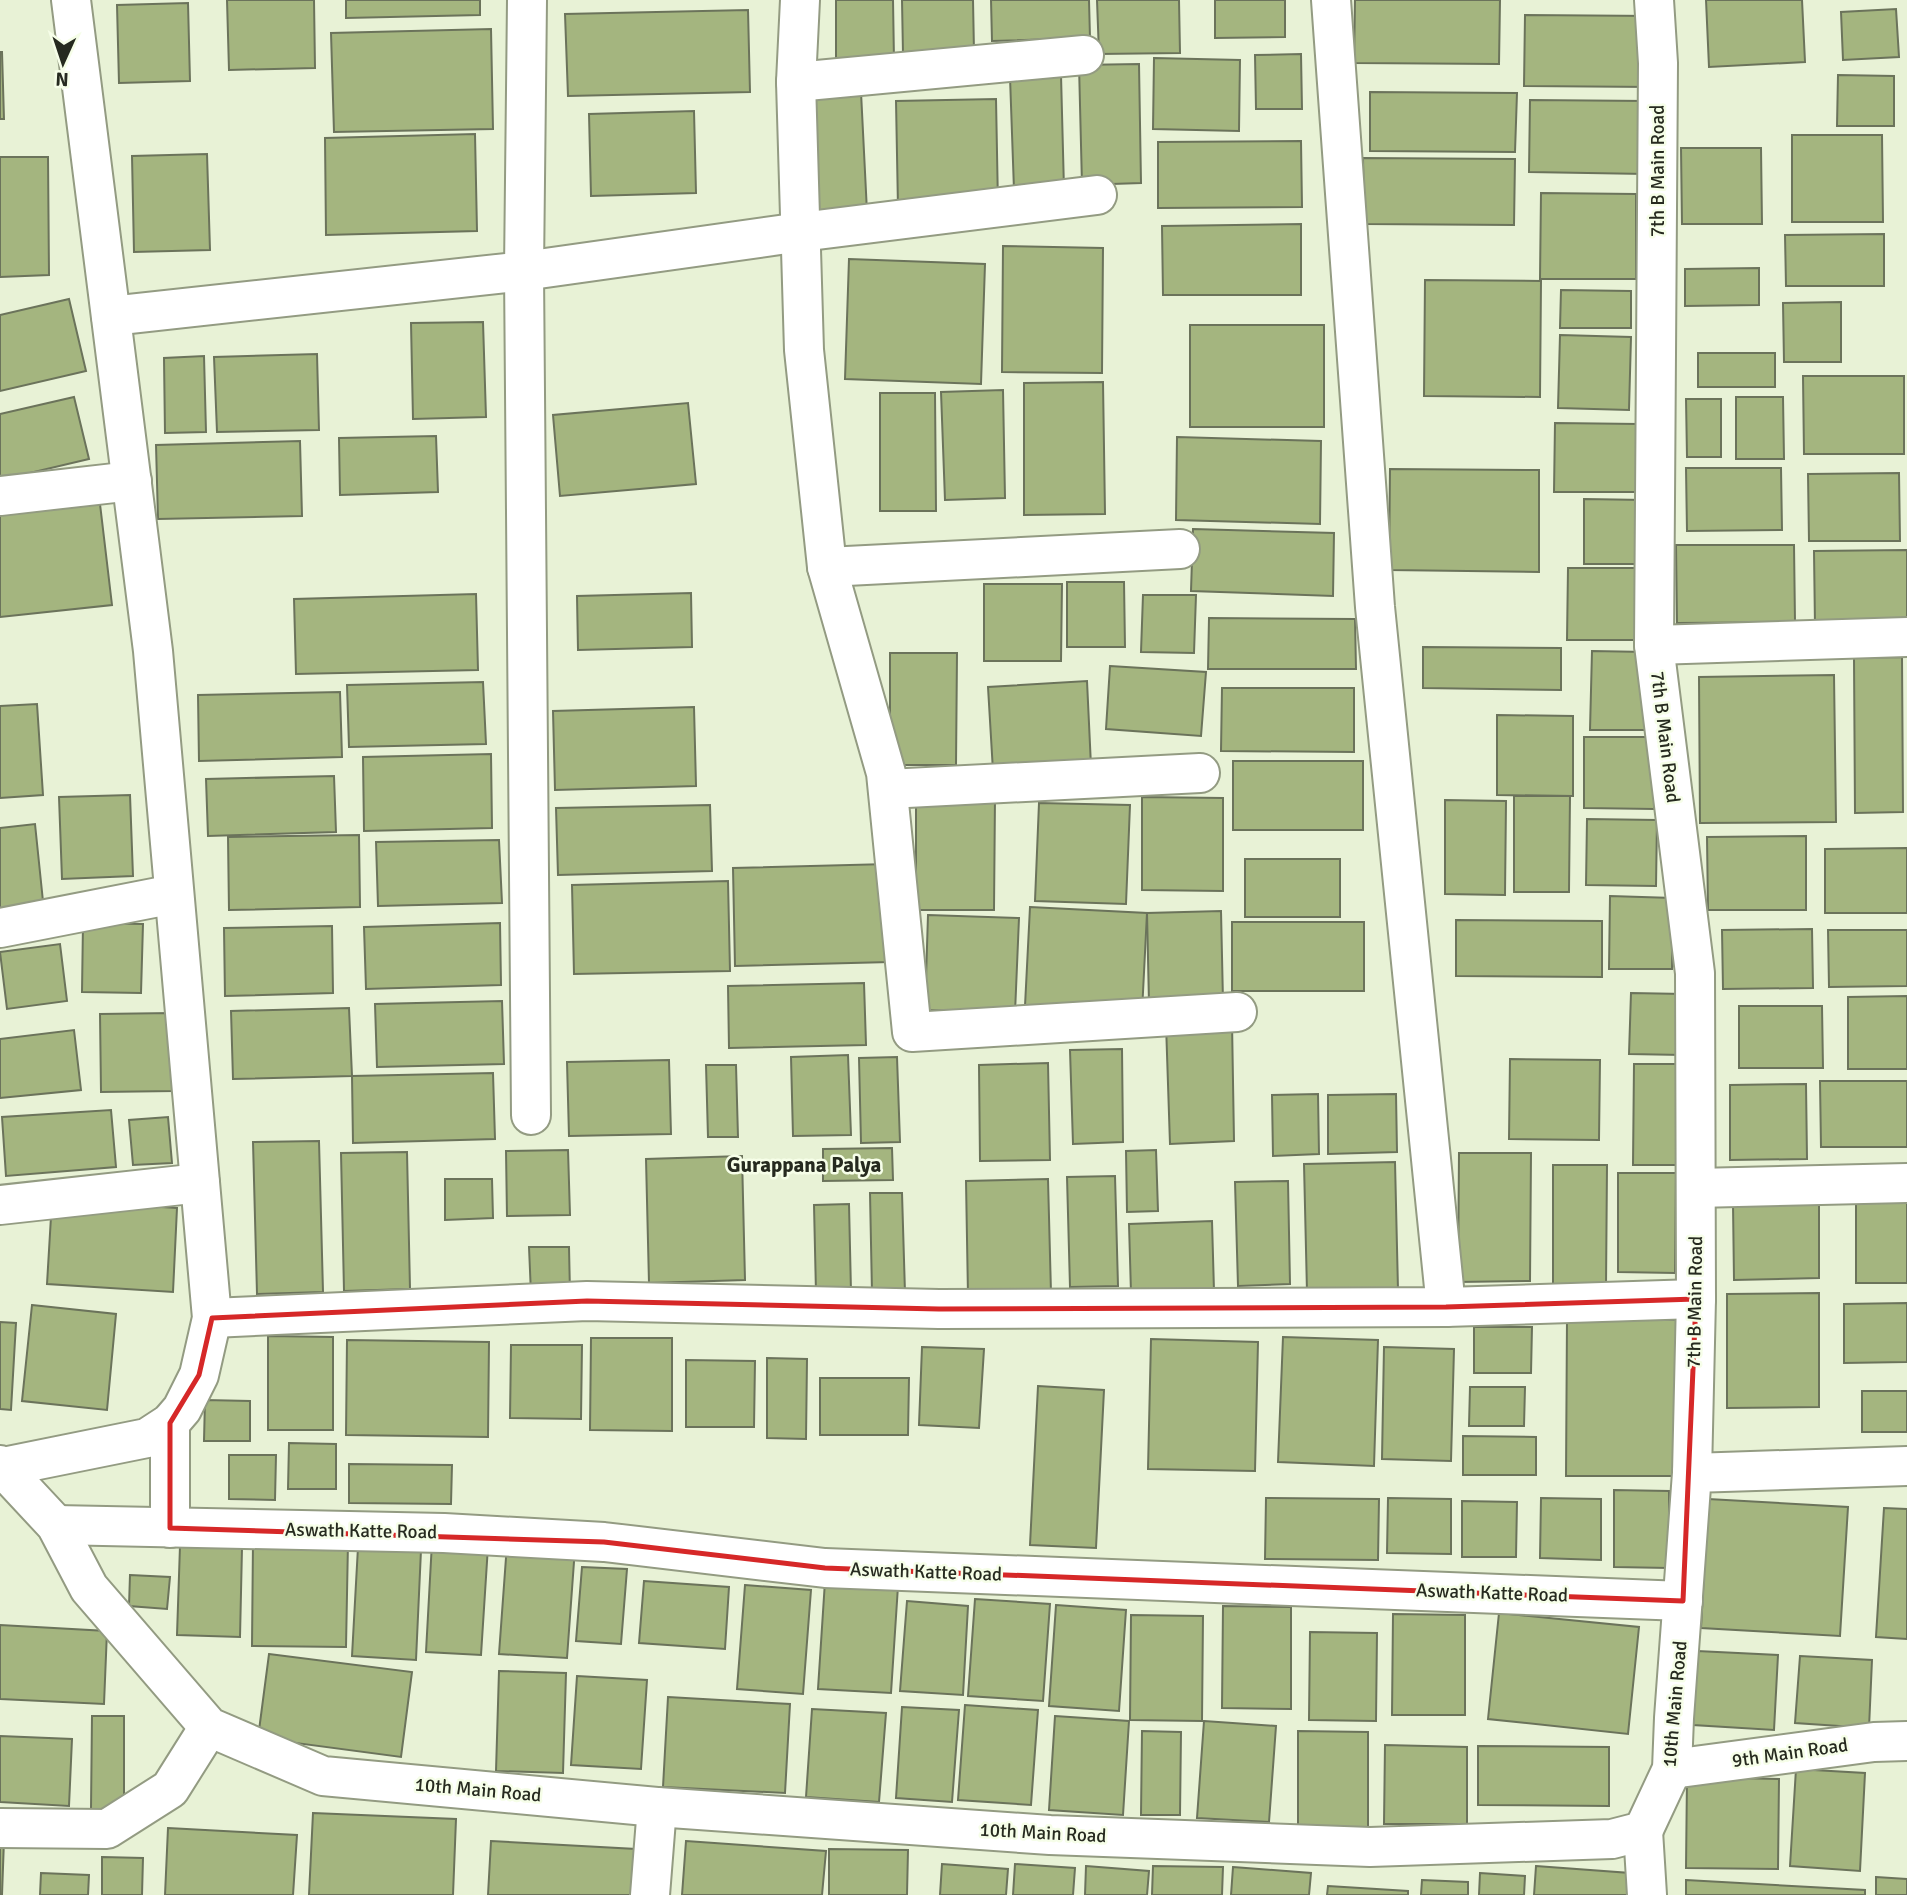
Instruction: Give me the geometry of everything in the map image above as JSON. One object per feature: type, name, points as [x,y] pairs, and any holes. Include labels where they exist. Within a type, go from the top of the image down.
[{"type":"street","points":[[2,1466],[147,1438],[170,1423],[183,1409],[200,1375],[212,1318],[153,651],[71,0]]},
{"type":"street","points":[[527,0],[524,271],[531,1115]]},
{"type":"street","points":[[800,0],[796,82],[804,350],[827,567],[886,773],[912,1032],[1237,1012]]},
{"type":"street","points":[[1331,0],[1375,607],[1446,1307]]},
{"type":"street","name":"7th B Main Road","points":[[1654,0],[1658,63],[1654,645],[1695,973],[1696,1299],[1692,1473]]},
{"type":"street","points":[[796,82],[1084,55]]},
{"type":"street","points":[[111,316],[524,271],[801,232],[1097,195]]},
{"type":"street","points":[[0,496],[132,481]]},
{"type":"street","points":[[827,567],[1180,549]]},
{"type":"street","points":[[1654,645],[1907,637]]},
{"type":"street","points":[[888,789],[1200,774]]},
{"type":"street","points":[[0,928],[174,894]]},
{"type":"street","points":[[0,1205],[200,1183]]},
{"type":"street","points":[[1696,1188],[1907,1183]]},
{"type":"street","points":[[212,1318],[587,1301],[939,1308],[1446,1307],[1696,1299]]},
{"type":"street","points":[[170,1423],[170,1528]]},
{"type":"street","name":"10th Main Road","points":[[2,1466],[56,1525],[89,1588],[209,1727],[323,1776],[657,1807],[1050,1835],[1370,1847],[1612,1839],[1643,1831],[1672,1769],[1692,1473]]},
{"type":"street","points":[[1692,1473],[1907,1466]]},
{"type":"street","name":"Aswath Katte Road","points":[[56,1525],[444,1533],[604,1542],[825,1568],[1683,1601]]},
{"type":"street","points":[[0,1828],[107,1829],[170,1789],[209,1727]]},
{"type":"street","name":"9th Main Road","points":[[1672,1769],[1874,1742],[1907,1741]]},
{"type":"street","points":[[650,1895],[657,1807]]},
{"type":"street","points":[[1643,1831],[1647,1895]]},
{"type":"highlighted area","points":[[1696,1299],[1683,1601],[825,1568],[604,1542],[170,1528],[170,1423],[199,1375],[212,1318],[587,1301],[939,1309],[1446,1307]]},
{"type":"building","points":[[227,0],[314,0],[315,68],[229,70]]},
{"type":"building","points":[[346,0],[480,0],[480,15],[346,18]]},
{"type":"building","points":[[836,0],[893,0],[894,61],[836,61]]},
{"type":"building","points":[[902,0],[973,0],[974,52],[903,54]]},
{"type":"building","points":[[991,0],[1089,0],[1090,38],[992,41]]},
{"type":"building","points":[[1097,0],[1179,0],[1180,53],[1099,54]]},
{"type":"building","points":[[1215,0],[1285,0],[1285,37],[1215,38]]},
{"type":"building","points":[[1355,0],[1500,0],[1499,64],[1354,63]]},
{"type":"building","points":[[1706,0],[1802,0],[1805,62],[1709,67]]},
{"type":"building","points":[[188,3],[190,81],[119,83],[117,5]]},
{"type":"building","points":[[1896,9],[1899,57],[1843,60],[1841,12]]},
{"type":"building","points":[[748,10],[750,92],[568,96],[565,14]]},
{"type":"building","points":[[1525,15],[1654,16],[1653,87],[1524,86]]},
{"type":"building","points":[[491,29],[493,129],[334,132],[331,33]]},
{"type":"building","points":[[2,52],[4,119],[0,119]]},
{"type":"building","points":[[1301,54],[1302,109],[1256,109],[1255,55]]},
{"type":"building","points":[[1154,58],[1240,60],[1239,131],[1153,129]]},
{"type":"building","points":[[1139,64],[1141,183],[1082,185],[1079,65]]},
{"type":"building","points":[[1061,75],[1064,189],[1014,190],[1010,77]]},
{"type":"building","points":[[1838,75],[1894,76],[1894,126],[1837,126]]},
{"type":"building","points":[[861,92],[867,212],[810,215],[804,95]]},
{"type":"building","points":[[1370,92],[1517,93],[1515,152],[1370,151]]},
{"type":"building","points":[[996,99],[998,205],[898,208],[896,101]]},
{"type":"building","points":[[1530,100],[1647,101],[1646,174],[1529,172]]},
{"type":"building","points":[[694,111],[696,193],[591,196],[589,114]]},
{"type":"building","points":[[475,134],[477,231],[326,235],[325,138]]},
{"type":"building","points":[[1792,135],[1882,135],[1883,222],[1792,222]]},
{"type":"building","points":[[1301,141],[1302,207],[1158,208],[1158,142]]},
{"type":"building","points":[[1681,148],[1761,148],[1762,224],[1682,224]]},
{"type":"building","points":[[207,154],[210,250],[134,252],[132,156]]},
{"type":"building","points":[[0,157],[48,157],[49,275],[0,277]]},
{"type":"building","points":[[1363,158],[1515,159],[1514,225],[1364,224]]},
{"type":"building","points":[[1541,193],[1636,194],[1636,279],[1540,279]]},
{"type":"building","points":[[1301,224],[1301,295],[1163,295],[1162,226]]},
{"type":"building","points":[[1884,234],[1884,286],[1786,286],[1785,235]]},
{"type":"building","points":[[1003,246],[1103,248],[1102,373],[1002,372]]},
{"type":"building","points":[[849,259],[985,264],[981,384],[845,379]]},
{"type":"building","points":[[1759,268],[1759,305],[1685,306],[1685,269]]},
{"type":"building","points":[[1425,280],[1541,281],[1540,397],[1424,396]]},
{"type":"building","points":[[1561,290],[1631,291],[1631,328],[1560,328]]},
{"type":"building","points":[[69,299],[86,371],[0,391],[0,315]]},
{"type":"building","points":[[1841,302],[1841,362],[1784,362],[1783,303]]},
{"type":"building","points":[[483,322],[486,417],[413,419],[411,323]]},
{"type":"building","points":[[1190,325],[1324,325],[1324,427],[1190,427]]},
{"type":"building","points":[[1560,335],[1631,337],[1629,410],[1558,408]]},
{"type":"building","points":[[1698,353],[1775,353],[1775,387],[1698,387]]},
{"type":"building","points":[[317,354],[319,430],[217,432],[214,357]]},
{"type":"building","points":[[204,356],[206,432],[165,433],[164,358]]},
{"type":"building","points":[[1803,376],[1904,376],[1904,454],[1804,454]]},
{"type":"building","points":[[1103,382],[1105,514],[1024,515],[1024,383]]},
{"type":"building","points":[[1003,390],[1005,498],[945,500],[941,392]]},
{"type":"building","points":[[880,393],[935,393],[936,511],[880,511]]},
{"type":"building","points":[[74,397],[89,459],[0,480],[0,414]]},
{"type":"building","points":[[1736,397],[1783,397],[1784,459],[1736,459]]},
{"type":"building","points":[[1686,399],[1721,399],[1721,457],[1687,457]]},
{"type":"building","points":[[688,403],[696,484],[560,496],[553,415]]},
{"type":"building","points":[[1555,423],[1639,424],[1638,492],[1554,492]]},
{"type":"building","points":[[436,436],[438,492],[340,495],[339,438]]},
{"type":"building","points":[[1177,437],[1321,441],[1320,524],[1176,520]]},
{"type":"building","points":[[300,441],[302,516],[158,519],[156,445]]},
{"type":"building","points":[[1686,468],[1781,468],[1782,530],[1687,531]]},
{"type":"building","points":[[1390,469],[1539,470],[1539,572],[1389,570]]},
{"type":"building","points":[[1899,473],[1900,541],[1809,541],[1808,474]]},
{"type":"building","points":[[1584,499],[1645,500],[1645,564],[1584,564]]},
{"type":"building","points":[[100,504],[112,605],[0,617],[0,515]]},
{"type":"building","points":[[1193,529],[1334,533],[1333,596],[1191,591]]},
{"type":"building","points":[[1676,545],[1794,545],[1795,622],[1677,623]]},
{"type":"building","points":[[1907,550],[1907,625],[1815,626],[1814,551]]},
{"type":"building","points":[[1568,568],[1640,568],[1640,640],[1567,640]]},
{"type":"building","points":[[1067,582],[1124,582],[1125,647],[1067,647]]},
{"type":"building","points":[[984,584],[1062,584],[1061,661],[984,661]]},
{"type":"building","points":[[691,593],[692,647],[578,650],[577,596]]},
{"type":"building","points":[[476,594],[478,670],[296,674],[294,599]]},
{"type":"building","points":[[1143,595],[1196,595],[1194,653],[1141,652]]},
{"type":"building","points":[[1209,618],[1355,619],[1356,669],[1208,669]]},
{"type":"building","points":[[1423,647],[1561,648],[1561,690],[1423,688]]},
{"type":"building","points":[[1592,651],[1647,652],[1646,730],[1590,730]]},
{"type":"building","points":[[890,653],[957,653],[956,765],[890,765]]},
{"type":"building","points":[[1902,657],[1903,812],[1855,813],[1854,658]]},
{"type":"building","points":[[1110,666],[1206,672],[1201,736],[1106,729]]},
{"type":"building","points":[[1834,675],[1836,822],[1700,823],[1699,677]]},
{"type":"building","points":[[1087,681],[1091,766],[993,771],[988,687]]},
{"type":"building","points":[[483,682],[486,744],[349,747],[347,685]]},
{"type":"building","points":[[1222,688],[1354,688],[1354,752],[1221,751]]},
{"type":"building","points":[[340,692],[342,757],[199,761],[198,695]]},
{"type":"building","points":[[37,704],[43,795],[0,798],[0,706]]},
{"type":"building","points":[[694,707],[696,786],[555,790],[553,711]]},
{"type":"building","points":[[1497,715],[1573,716],[1573,796],[1497,795]]},
{"type":"building","points":[[1584,737],[1654,737],[1654,809],[1584,808]]},
{"type":"building","points":[[491,754],[492,828],[364,831],[363,757]]},
{"type":"building","points":[[1233,761],[1363,761],[1363,830],[1233,830]]},
{"type":"building","points":[[334,776],[336,832],[208,836],[206,779]]},
{"type":"building","points":[[130,795],[133,876],[62,879],[59,797]]},
{"type":"building","points":[[916,796],[995,796],[994,910],[916,910]]},
{"type":"building","points":[[1514,796],[1570,796],[1569,892],[1514,892]]},
{"type":"building","points":[[1142,797],[1223,798],[1223,891],[1142,890]]},
{"type":"building","points":[[1445,800],[1506,801],[1505,895],[1445,894]]},
{"type":"building","points":[[1039,803],[1130,805],[1126,904],[1035,901]]},
{"type":"building","points":[[710,805],[712,871],[558,875],[556,808]]},
{"type":"building","points":[[1587,819],[1657,820],[1656,886],[1586,885]]},
{"type":"building","points":[[35,824],[44,911],[0,915],[0,828]]},
{"type":"building","points":[[359,835],[360,907],[229,910],[228,837]]},
{"type":"building","points":[[1806,836],[1806,910],[1708,910],[1707,837]]},
{"type":"building","points":[[499,840],[502,903],[378,906],[376,842]]},
{"type":"building","points":[[1907,848],[1907,913],[1825,913],[1825,849]]},
{"type":"building","points":[[1245,859],[1340,859],[1340,917],[1245,917]]},
{"type":"building","points":[[888,864],[890,962],[735,966],[733,868]]},
{"type":"building","points":[[728,881],[730,971],[574,974],[572,885]]},
{"type":"building","points":[[1610,896],[1673,898],[1672,969],[1609,969]]},
{"type":"building","points":[[1030,907],[1147,913],[1142,1012],[1025,1006]]},
{"type":"building","points":[[1221,911],[1223,1001],[1149,1003],[1147,913]]},
{"type":"building","points":[[928,915],[1019,918],[1015,1013],[925,1010]]},
{"type":"building","points":[[1456,920],[1602,921],[1602,977],[1456,976]]},
{"type":"building","points":[[1232,922],[1364,922],[1364,991],[1232,991]]},
{"type":"building","points":[[83,923],[143,924],[141,993],[82,992]]},
{"type":"building","points":[[500,923],[501,985],[366,989],[364,927]]},
{"type":"building","points":[[332,926],[333,993],[225,996],[224,928]]},
{"type":"building","points":[[1812,929],[1813,988],[1723,989],[1722,930]]},
{"type":"building","points":[[1828,930],[1907,930],[1907,986],[1829,987]]},
{"type":"building","points":[[60,944],[67,1001],[7,1009],[0,952]]},
{"type":"building","points":[[864,983],[866,1045],[729,1048],[728,986]]},
{"type":"building","points":[[1631,993],[1684,994],[1683,1055],[1629,1054]]},
{"type":"building","points":[[1907,996],[1907,1069],[1848,1069],[1848,997]]},
{"type":"building","points":[[502,1001],[504,1064],[377,1067],[375,1004]]},
{"type":"building","points":[[1739,1006],[1822,1006],[1823,1068],[1739,1068]]},
{"type":"building","points":[[349,1008],[352,1076],[233,1079],[231,1011]]},
{"type":"building","points":[[172,1013],[174,1091],[101,1092],[100,1014]]},
{"type":"building","points":[[1232,1022],[1234,1141],[1170,1144],[1166,1024]]},
{"type":"building","points":[[74,1030],[81,1090],[0,1098],[0,1039]]},
{"type":"building","points":[[1122,1049],[1123,1142],[1073,1144],[1070,1050]]},
{"type":"building","points":[[848,1055],[851,1135],[793,1136],[791,1057]]},
{"type":"building","points":[[897,1057],[900,1142],[861,1143],[859,1058]]},
{"type":"building","points":[[1510,1059],[1600,1060],[1599,1140],[1509,1139]]},
{"type":"building","points":[[669,1060],[671,1134],[569,1136],[567,1062]]},
{"type":"building","points":[[1048,1063],[1050,1160],[980,1161],[979,1065]]},
{"type":"building","points":[[1634,1064],[1688,1064],[1687,1165],[1633,1165]]},
{"type":"building","points":[[706,1065],[736,1065],[738,1137],[708,1137]]},
{"type":"building","points":[[493,1073],[495,1139],[353,1143],[352,1076]]},
{"type":"building","points":[[1820,1081],[1907,1081],[1907,1147],[1821,1147]]},
{"type":"building","points":[[1806,1084],[1807,1159],[1730,1160],[1730,1085]]},
{"type":"building","points":[[1318,1094],[1319,1154],[1273,1156],[1272,1095]]},
{"type":"building","points":[[1396,1094],[1397,1152],[1328,1154],[1328,1095]]},
{"type":"building","points":[[111,1110],[116,1167],[6,1176],[2,1117]]},
{"type":"building","points":[[168,1117],[172,1163],[133,1165],[129,1120]]},
{"type":"building","points":[[319,1141],[323,1292],[257,1294],[253,1142]]},
{"type":"building","points":[[892,1148],[893,1180],[823,1181],[823,1149]]},
{"type":"building","points":[[568,1150],[570,1215],[507,1216],[506,1151]]},
{"type":"building","points":[[1156,1150],[1158,1211],[1127,1212],[1126,1151]]},
{"type":"building","points":[[407,1152],[410,1289],[344,1291],[341,1153]]},
{"type":"building","points":[[1459,1153],[1531,1153],[1530,1281],[1458,1282]]},
{"type":"building","points":[[742,1156],[745,1280],[649,1283],[646,1159]]},
{"type":"building","points":[[1395,1162],[1398,1290],[1307,1292],[1304,1164]]},
{"type":"building","points":[[1553,1165],[1607,1165],[1606,1287],[1553,1287]]},
{"type":"building","points":[[1618,1173],[1676,1173],[1675,1273],[1618,1272]]},
{"type":"building","points":[[1115,1176],[1118,1286],[1070,1287],[1067,1177]]},
{"type":"building","points":[[445,1179],[492,1179],[493,1218],[445,1220]]},
{"type":"building","points":[[1048,1179],[1051,1293],[968,1296],[966,1181]]},
{"type":"building","points":[[1288,1181],[1290,1284],[1238,1286],[1235,1182]]},
{"type":"building","points":[[870,1193],[902,1193],[905,1293],[872,1293]]},
{"type":"building","points":[[52,1200],[177,1208],[173,1292],[47,1284]]},
{"type":"building","points":[[1856,1203],[1907,1203],[1907,1283],[1856,1283]]},
{"type":"building","points":[[849,1204],[851,1292],[816,1293],[814,1205]]},
{"type":"building","points":[[1733,1204],[1819,1204],[1819,1278],[1734,1280]]},
{"type":"building","points":[[1212,1221],[1214,1291],[1131,1293],[1129,1224]]},
{"type":"building","points":[[529,1247],[569,1247],[570,1293],[531,1294]]},
{"type":"building","points":[[1819,1293],[1819,1407],[1727,1408],[1727,1294]]},
{"type":"building","points":[[1907,1303],[1907,1362],[1844,1363],[1844,1304]]},
{"type":"building","points":[[32,1305],[116,1314],[107,1410],[22,1401]]},
{"type":"building","points":[[1567,1319],[1687,1320],[1686,1476],[1566,1476]]},
{"type":"building","points":[[0,1322],[16,1323],[11,1410],[0,1409]]},
{"type":"building","points":[[1474,1327],[1532,1327],[1531,1373],[1474,1373]]},
{"type":"building","points":[[268,1336],[333,1337],[333,1430],[268,1430]]},
{"type":"building","points":[[1283,1337],[1378,1340],[1374,1466],[1278,1462]]},
{"type":"building","points":[[591,1338],[672,1338],[672,1431],[590,1430]]},
{"type":"building","points":[[1151,1339],[1258,1342],[1255,1471],[1148,1469]]},
{"type":"building","points":[[347,1340],[489,1342],[488,1437],[346,1435]]},
{"type":"building","points":[[511,1345],[582,1345],[581,1419],[510,1418]]},
{"type":"building","points":[[922,1347],[984,1349],[979,1428],[919,1425]]},
{"type":"building","points":[[1384,1347],[1454,1349],[1451,1461],[1382,1459]]},
{"type":"building","points":[[767,1358],[807,1359],[806,1439],[767,1438]]},
{"type":"building","points":[[686,1360],[755,1361],[754,1427],[686,1427]]},
{"type":"building","points":[[820,1378],[909,1378],[908,1435],[820,1435]]},
{"type":"building","points":[[1038,1386],[1104,1390],[1096,1548],[1030,1545]]},
{"type":"building","points":[[1470,1387],[1525,1387],[1524,1426],[1469,1426]]},
{"type":"building","points":[[1862,1391],[1907,1391],[1907,1432],[1862,1432]]},
{"type":"building","points":[[205,1400],[250,1401],[250,1441],[204,1441]]},
{"type":"building","points":[[1463,1436],[1536,1437],[1536,1475],[1463,1475]]},
{"type":"building","points":[[289,1443],[336,1444],[336,1489],[288,1489]]},
{"type":"building","points":[[229,1455],[276,1455],[275,1500],[229,1499]]},
{"type":"building","points":[[349,1464],[452,1465],[451,1504],[349,1503]]},
{"type":"building","points":[[1614,1490],[1669,1491],[1669,1568],[1614,1567]]},
{"type":"building","points":[[1266,1498],[1379,1499],[1378,1560],[1265,1559]]},
{"type":"building","points":[[1388,1498],[1451,1499],[1451,1554],[1387,1553]]},
{"type":"building","points":[[1541,1498],[1601,1499],[1601,1560],[1540,1558]]},
{"type":"building","points":[[1708,1499],[1848,1507],[1840,1636],[1701,1628]]},
{"type":"building","points":[[1462,1501],[1517,1502],[1516,1557],[1462,1557]]},
{"type":"building","points":[[1884,1508],[1907,1509],[1907,1639],[1876,1637]]},
{"type":"building","points":[[253,1541],[348,1542],[346,1647],[252,1646]]},
{"type":"building","points":[[432,1542],[488,1546],[481,1655],[426,1652]]},
{"type":"building","points":[[507,1544],[575,1548],[567,1658],[499,1654]]},
{"type":"building","points":[[180,1546],[242,1548],[240,1637],[177,1635]]},
{"type":"building","points":[[358,1547],[421,1550],[416,1660],[352,1656]]},
{"type":"building","points":[[582,1567],[627,1569],[621,1644],[576,1641]]},
{"type":"building","points":[[130,1575],[170,1577],[167,1609],[129,1606]]},
{"type":"building","points":[[644,1581],[729,1587],[725,1649],[639,1643]]},
{"type":"building","points":[[825,1581],[898,1586],[891,1693],[818,1689]]},
{"type":"building","points":[[745,1585],[811,1590],[803,1694],[737,1689]]},
{"type":"building","points":[[975,1599],[1050,1604],[1043,1701],[968,1696]]},
{"type":"building","points":[[907,1601],[968,1606],[963,1695],[900,1691]]},
{"type":"building","points":[[1056,1605],[1126,1610],[1119,1711],[1049,1706]]},
{"type":"building","points":[[1223,1606],[1291,1607],[1291,1709],[1222,1708]]},
{"type":"building","points":[[1499,1613],[1639,1627],[1628,1734],[1488,1719]]},
{"type":"building","points":[[1393,1614],[1465,1615],[1465,1715],[1392,1715]]},
{"type":"building","points":[[1131,1615],[1203,1616],[1202,1721],[1130,1720]]},
{"type":"building","points":[[0,1625],[107,1631],[104,1704],[0,1699]]},
{"type":"building","points":[[1310,1632],[1377,1633],[1376,1721],[1309,1720]]},
{"type":"building","points":[[1697,1651],[1778,1655],[1774,1730],[1693,1725]]},
{"type":"building","points":[[269,1654],[412,1672],[401,1757],[258,1738]]},
{"type":"building","points":[[1800,1656],[1872,1660],[1869,1728],[1795,1723]]},
{"type":"building","points":[[499,1671],[566,1673],[563,1773],[496,1771]]},
{"type":"building","points":[[577,1676],[647,1680],[641,1769],[571,1765]]},
{"type":"building","points":[[668,1697],[790,1704],[785,1793],[663,1787]]},
{"type":"building","points":[[965,1705],[1038,1710],[1031,1805],[958,1800]]},
{"type":"building","points":[[902,1707],[959,1710],[952,1802],[896,1798]]},
{"type":"building","points":[[812,1709],[886,1713],[879,1802],[806,1797]]},
{"type":"building","points":[[92,1716],[124,1716],[124,1810],[91,1809]]},
{"type":"building","points":[[1055,1716],[1129,1721],[1123,1815],[1049,1810]]},
{"type":"building","points":[[1204,1721],[1276,1726],[1269,1822],[1197,1818]]},
{"type":"building","points":[[1142,1731],[1181,1732],[1180,1815],[1141,1815]]},
{"type":"building","points":[[1298,1731],[1368,1732],[1368,1828],[1298,1827]]},
{"type":"building","points":[[0,1736],[72,1739],[69,1806],[0,1802]]},
{"type":"building","points":[[1385,1745],[1467,1747],[1467,1824],[1384,1824]]},
{"type":"building","points":[[1478,1746],[1609,1747],[1609,1806],[1478,1805]]},
{"type":"building","points":[[1796,1769],[1865,1773],[1860,1871],[1790,1866]]},
{"type":"building","points":[[1687,1777],[1779,1779],[1778,1869],[1686,1868]]},
{"type":"building","points":[[313,1813],[456,1819],[453,1895],[309,1895]]},
{"type":"building","points":[[168,1828],[297,1835],[293,1895],[165,1895]]},
{"type":"building","points":[[0,1840],[4,1840],[2,1895],[0,1895]]},
{"type":"building","points":[[491,1841],[636,1849],[634,1895],[488,1895]]},
{"type":"building","points":[[686,1841],[826,1851],[822,1895],[682,1895]]},
{"type":"building","points":[[829,1849],[908,1850],[907,1895],[829,1895]]},
{"type":"building","points":[[102,1857],[143,1858],[142,1895],[102,1895]]},
{"type":"building","points":[[942,1864],[1008,1869],[1006,1895],[940,1895]]},
{"type":"building","points":[[1015,1864],[1075,1868],[1073,1895],[1013,1895]]},
{"type":"building","points":[[1086,1866],[1149,1871],[1147,1895],[1085,1895]]},
{"type":"building","points":[[1153,1866],[1223,1867],[1222,1895],[1152,1895]]},
{"type":"building","points":[[1536,1866],[1630,1873],[1628,1895],[1534,1895]]},
{"type":"building","points":[[1233,1867],[1311,1873],[1309,1895],[1231,1895]]},
{"type":"building","points":[[41,1873],[89,1875],[88,1895],[40,1895]]},
{"type":"building","points":[[1480,1873],[1525,1876],[1524,1895],[1479,1895]]},
{"type":"building","points":[[1876,1877],[1907,1879],[1907,1895],[1876,1895]]},
{"type":"building","points":[[1422,1880],[1468,1882],[1468,1895],[1421,1895]]},
{"type":"building","points":[[1686,1880],[1865,1890],[1865,1895],[1686,1895]]},
{"type":"building","points":[[1328,1886],[1408,1891],[1408,1895],[1327,1895]]},
{"type":"district","name":"Gurappana Palya","points":[[804,1165]]}]
